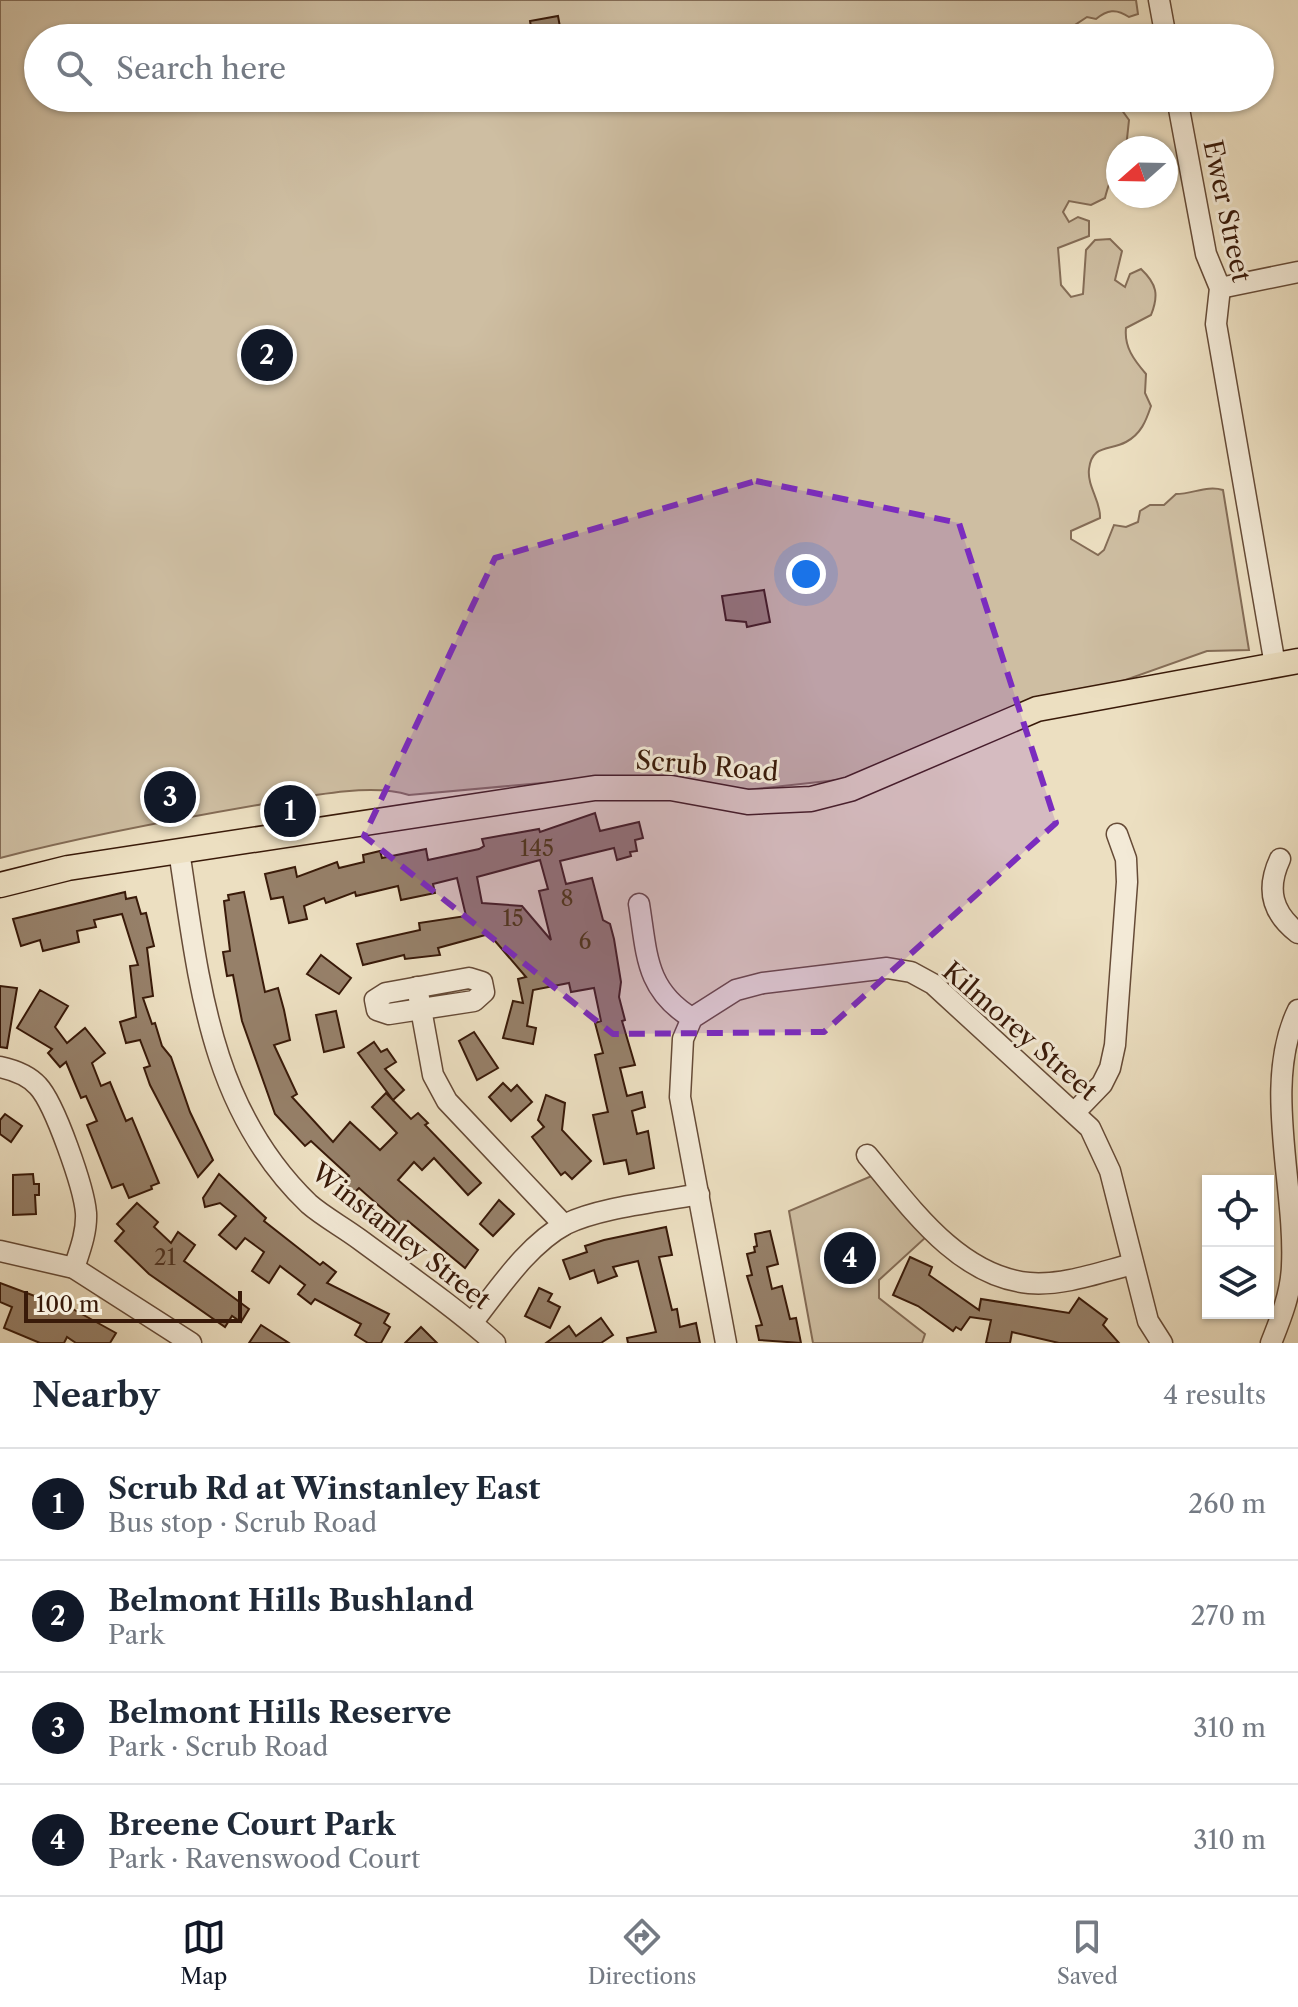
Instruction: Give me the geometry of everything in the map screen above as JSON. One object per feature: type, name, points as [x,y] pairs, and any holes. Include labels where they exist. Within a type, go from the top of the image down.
[{"type":"main road","name":"Scrub Road","points":[[0,885],[68,868],[595,788],[671,788],[748,802],[811,799],[850,789],[1037,709],[1287,663]]},
{"type":"street","points":[[1159,0],[1163,24]]},
{"type":"street","name":"Ewer Street","points":[[1180,112],[1206,254],[1220,288],[1216,324],[1287,663]]},
{"type":"street","points":[[1220,288],[1298,272]]},
{"type":"street","points":[[1075,1112],[1102,1084],[1115,1045],[1127,882],[1126,859],[1117,834]]},
{"type":"street","name":"Winstanley Street","points":[[179,851],[207,1016],[222,1073],[244,1122],[277,1169],[311,1206],[495,1343]]},
{"type":"street","points":[[1280,859],[1271,892],[1276,911],[1298,933]]},
{"type":"street","points":[[639,904],[656,987],[674,1007],[692,1018],[683,1039],[679,1066],[680,1097],[726,1343]]},
{"type":"street","name":"Kilmorey Street","points":[[692,1018],[736,990],[763,983],[887,968],[911,972],[956,1002],[1075,1112],[1103,1152],[1148,1321],[1162,1343]]},
{"type":"street","points":[[469,978],[482,982],[484,992],[474,1001],[420,1009],[389,1014],[377,1010],[375,1000],[386,993],[469,978]]},
{"type":"street","points":[[417,987],[433,1075],[447,1101],[564,1225]]},
{"type":"street","points":[[1271,1343],[1285,1309],[1292,1268],[1282,1100],[1285,1052],[1298,1010]]},
{"type":"street","points":[[0,1067],[23,1075],[39,1087],[82,1189],[85,1227],[74,1268]]},
{"type":"street","points":[[867,1155],[930,1229],[988,1271],[1029,1283],[1066,1280],[1133,1264]]},
{"type":"street","points":[[472,1323],[539,1243],[564,1225],[699,1194]]},
{"type":"street","points":[[0,1251],[74,1268],[131,1301],[191,1343]]},
{"type":"highlighted area","points":[[756,481],[959,523],[1056,823],[824,1032],[613,1034],[364,836],[495,558]]},
{"type":"shaded area","points":[[0,0],[1136,0],[1138,14],[1129,17],[1112,11],[1096,19],[1087,17],[1076,24],[24,24],[24,112],[1123,112],[1129,120],[1127,136],[1106,136],[1105,198],[1091,205],[1069,201],[1063,212],[1069,222],[1078,217],[1089,221],[1089,236],[1058,248],[1061,285],[1071,297],[1083,294],[1086,250],[1095,240],[1110,239],[1122,251],[1115,280],[1125,287],[1130,274],[1141,269],[1150,280],[1156,296],[1151,315],[1126,328],[1126,335],[1131,353],[1146,374],[1145,393],[1151,406],[1136,435],[1094,456],[1089,476],[1100,518],[1071,531],[1071,539],[1098,555],[1104,550],[1114,525],[1126,527],[1138,522],[1140,511],[1150,505],[1164,505],[1176,494],[1223,490],[1249,650],[1207,651],[846,779],[737,791],[564,781],[409,795],[374,790],[334,792],[0,858]]},
{"type":"shaded area","points":[[874,1175],[926,1237],[879,1280],[879,1298],[925,1334],[922,1343],[813,1343],[789,1211]]},
{"type":"building","points":[[558,16],[559,24],[531,24],[530,21]]},
{"type":"building","points":[[764,590],[770,622],[747,627],[746,622],[726,620],[722,596]]},
{"type":"building","points":[[595,813],[600,831],[639,822],[643,838],[635,840],[637,851],[630,852],[631,856],[617,860],[614,848],[560,861],[566,884],[592,878],[603,920],[610,924],[621,982],[619,997],[625,1020],[622,1021],[635,1065],[620,1068],[627,1096],[642,1092],[645,1107],[632,1111],[637,1134],[648,1131],[654,1168],[629,1174],[626,1160],[604,1164],[593,1115],[608,1112],[595,1055],[603,1053],[595,1023],[601,1021],[594,988],[571,992],[569,983],[533,990],[527,1026],[536,1028],[533,1044],[503,1038],[513,1001],[523,1003],[518,979],[526,977],[489,934],[438,948],[440,955],[405,959],[404,955],[363,965],[357,944],[420,930],[419,923],[466,916],[457,878],[433,884],[435,893],[401,900],[398,886],[356,896],[355,892],[326,903],[324,898],[304,906],[307,919],[289,923],[283,897],[271,899],[265,874],[295,867],[297,877],[337,862],[339,868],[364,862],[363,855],[380,851],[382,858],[426,849],[428,860],[479,849],[484,846],[482,839],[539,829],[540,832]],"holes":[[[540,860],[548,889],[539,891],[551,940],[522,906],[482,903],[477,877]]]},
{"type":"building","points":[[125,892],[126,899],[136,897],[141,914],[146,913],[154,946],[147,948],[153,996],[143,998],[213,1160],[198,1177],[150,1085],[144,1068],[150,1066],[140,1040],[126,1043],[120,1022],[136,1017],[130,966],[138,965],[122,914],[94,920],[96,927],[77,931],[79,942],[43,951],[40,940],[21,946],[13,919]]},
{"type":"building","points":[[244,892],[265,992],[278,988],[284,1010],[290,1040],[274,1045],[297,1094],[292,1097],[333,1142],[350,1122],[380,1150],[397,1133],[372,1107],[386,1093],[411,1119],[418,1113],[428,1123],[425,1125],[481,1183],[468,1195],[434,1158],[422,1170],[414,1162],[398,1180],[478,1250],[465,1268],[408,1221],[403,1227],[359,1188],[355,1192],[343,1182],[349,1176],[311,1141],[305,1146],[275,1114],[242,1021],[233,975],[227,976],[223,952],[230,951],[224,901],[229,900],[228,895]]},
{"type":"building","points":[[321,955],[351,978],[339,994],[307,974]]},
{"type":"building","points":[[0,986],[17,988],[7,1048],[0,1047]]},
{"type":"building","points":[[40,990],[68,1006],[55,1027],[67,1043],[85,1028],[105,1053],[92,1063],[101,1086],[110,1082],[126,1121],[132,1118],[159,1183],[151,1186],[152,1189],[129,1198],[123,1184],[112,1188],[87,1125],[97,1121],[86,1096],[81,1098],[66,1062],[60,1067],[48,1053],[52,1049],[17,1028]]},
{"type":"building","points":[[336,1011],[344,1047],[324,1052],[316,1015]]},
{"type":"building","points":[[474,1032],[498,1068],[477,1080],[459,1041]]},
{"type":"building","points":[[374,1042],[381,1052],[387,1049],[396,1062],[385,1069],[404,1090],[393,1100],[358,1053]]},
{"type":"building","points":[[503,1083],[511,1091],[517,1085],[532,1102],[511,1121],[489,1097]]},
{"type":"building","points":[[546,1095],[565,1103],[562,1130],[591,1161],[572,1179],[565,1172],[561,1175],[532,1137],[544,1127],[538,1120]]},
{"type":"building","points":[[5,1114],[22,1126],[11,1142],[0,1134],[0,1120]]},
{"type":"building","points":[[33,1174],[34,1184],[39,1184],[39,1195],[35,1195],[36,1214],[13,1215],[13,1175]]},
{"type":"building","points":[[219,1174],[266,1218],[264,1221],[320,1265],[323,1262],[336,1272],[327,1283],[389,1314],[384,1323],[390,1327],[381,1343],[368,1343],[355,1335],[361,1324],[315,1299],[311,1304],[298,1294],[305,1285],[280,1266],[269,1283],[252,1271],[264,1252],[245,1238],[236,1249],[219,1235],[236,1216],[220,1203],[205,1207],[203,1198]]},
{"type":"building","points":[[499,1200],[514,1214],[493,1236],[480,1224]]},
{"type":"building","points":[[137,1203],[158,1222],[154,1227],[171,1243],[178,1232],[195,1245],[184,1261],[249,1309],[241,1322],[232,1316],[225,1327],[149,1274],[115,1241],[124,1231],[117,1224]]},
{"type":"building","points":[[666,1227],[672,1255],[659,1257],[672,1310],[677,1309],[680,1327],[696,1323],[700,1343],[628,1343],[627,1338],[656,1332],[638,1261],[613,1267],[617,1276],[598,1283],[594,1270],[570,1279],[563,1260],[587,1252],[585,1246]]},
{"type":"building","points":[[770,1231],[778,1264],[767,1267],[772,1289],[782,1286],[790,1319],[796,1318],[801,1343],[759,1340],[756,1326],[762,1325],[747,1276],[752,1275],[747,1254],[755,1252],[755,1234]]},
{"type":"building","points":[[910,1257],[932,1267],[929,1275],[979,1310],[981,1299],[1069,1313],[1079,1298],[1107,1319],[1103,1325],[1119,1343],[1059,1343],[1012,1332],[1010,1343],[986,1343],[991,1320],[970,1317],[961,1330],[956,1327],[953,1331],[918,1306],[893,1295]]},
{"type":"building","points":[[0,1283],[48,1301],[51,1297],[116,1333],[110,1343],[76,1343],[67,1337],[64,1343],[40,1343],[4,1328],[12,1307],[0,1302]]},
{"type":"building","points":[[539,1288],[552,1294],[548,1301],[560,1307],[550,1328],[525,1316]]},
{"type":"building","points":[[601,1318],[613,1335],[601,1343],[546,1343],[569,1326],[576,1336]]},
{"type":"building","points":[[261,1325],[289,1343],[249,1343]]},
{"type":"building","points":[[421,1327],[437,1343],[405,1343]]},
{"type":"place","name":"Belmont Hills Bushland","points":[[267,355]]},
{"type":"place","name":"Belmont Hills Reserve","points":[[170,797]]},
{"type":"place","name":"Scrub Rd at Winstanley East","points":[[290,811]]},
{"type":"place","name":"Breene Court Park","points":[[850,1258]]}]
